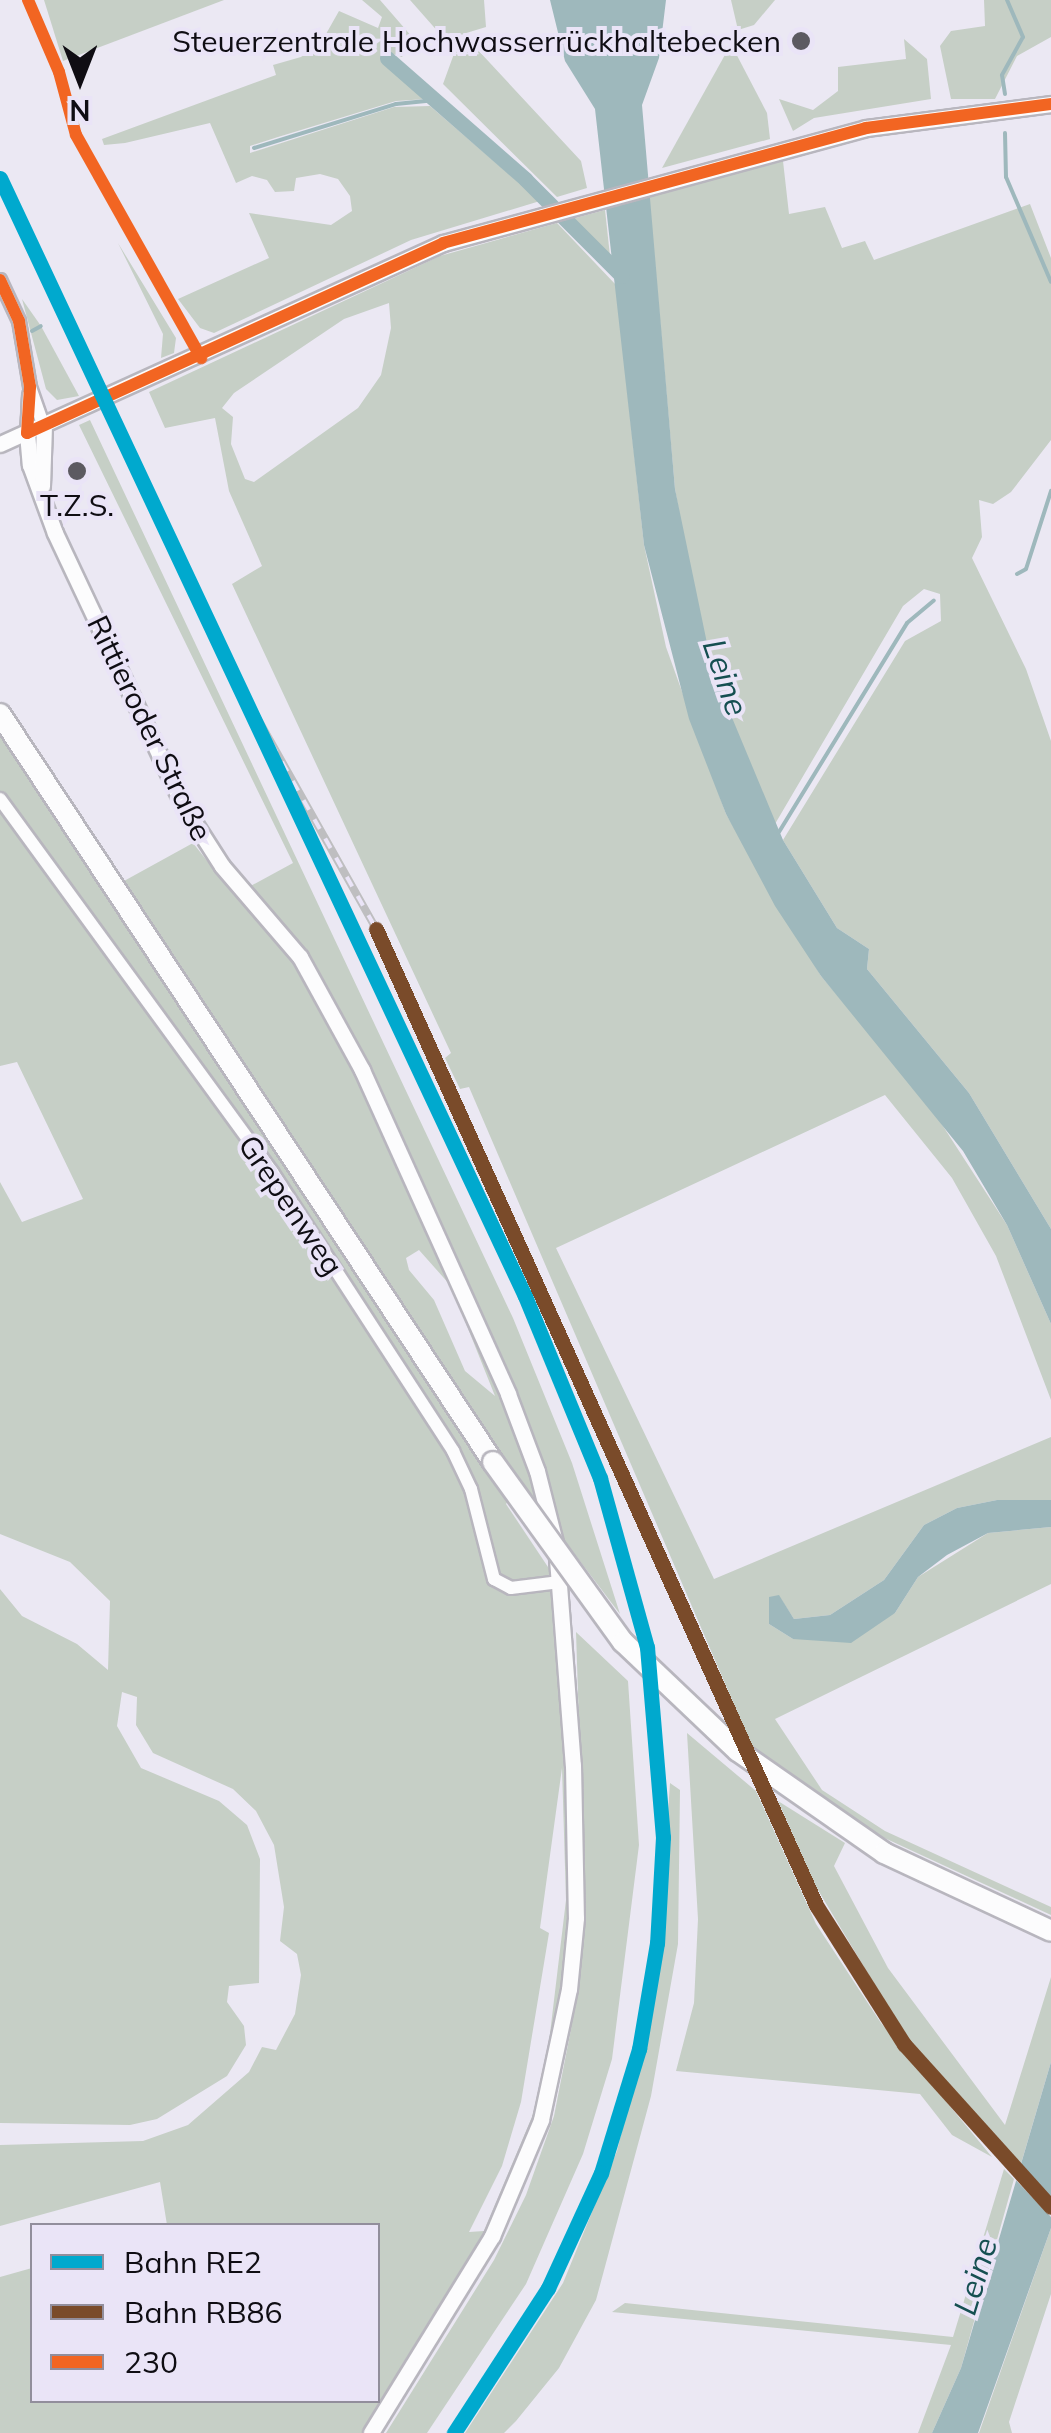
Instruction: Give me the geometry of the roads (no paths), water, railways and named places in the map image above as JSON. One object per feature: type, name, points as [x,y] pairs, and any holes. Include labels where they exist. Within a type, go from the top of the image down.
[{"type":"main road","points":[[0,714],[493,1462],[623,1642],[738,1752],[884,1853],[1051,1931]]},
{"type":"street","points":[[0,444],[156,378],[443,242],[866,128],[1051,104]]},
{"type":"street","points":[[0,280],[19,321],[30,387],[44,427]]},
{"type":"street","points":[[27,433],[30,387]]},
{"type":"street","name":"Rittieroder Straße","points":[[44,427],[44,500]]},
{"type":"street","name":"Rittieroder Straße","points":[[27,433],[30,465],[44,500],[183,806],[234,883],[285,938],[346,1037],[508,1394],[546,1498],[560,1582],[576,1918],[541,2120],[492,2236],[371,2433]]},
{"type":"street","name":"Grepenweg","points":[[0,799],[272,1172],[452,1451],[471,1489],[494,1579],[511,1588],[560,1582]]},
{"type":"waterway","points":[[1005,94],[1002,75],[1023,37],[1007,0]]},
{"type":"waterway","points":[[387,58],[525,179],[622,276]]},
{"type":"waterway","points":[[254,148],[396,104],[436,100]]},
{"type":"waterway","points":[[1005,133],[1006,177],[1051,282]]},
{"type":"waterway","points":[[32,331],[41,326]]},
{"type":"waterway","points":[[1017,574],[1026,569],[1051,491]]},
{"type":"waterway","points":[[779,832],[907,623],[934,600]]},
{"type":"railway","points":[[228,666],[376,929]]},
{"type":"rail line","name":"RE2","points":[[0,178],[525,1296],[600,1478],[647,1647],[663,1837],[657,1943],[639,2049],[601,2173],[548,2288],[454,2433]]},
{"type":"rail line","name":"RB86","points":[[376,929],[816,1905],[904,2044],[1051,2207]]},
{"type":"place","name":"Steuerzentrale Hochwasserrückhaltebecken","points":[[801,41]]},
{"type":"place","name":"T.Z.S.","points":[[77,471]]},
{"type":"water label","name":"Leine","points":[[726,677]]},
{"type":"water label","name":"Leine","points":[[975,2276]]}]
